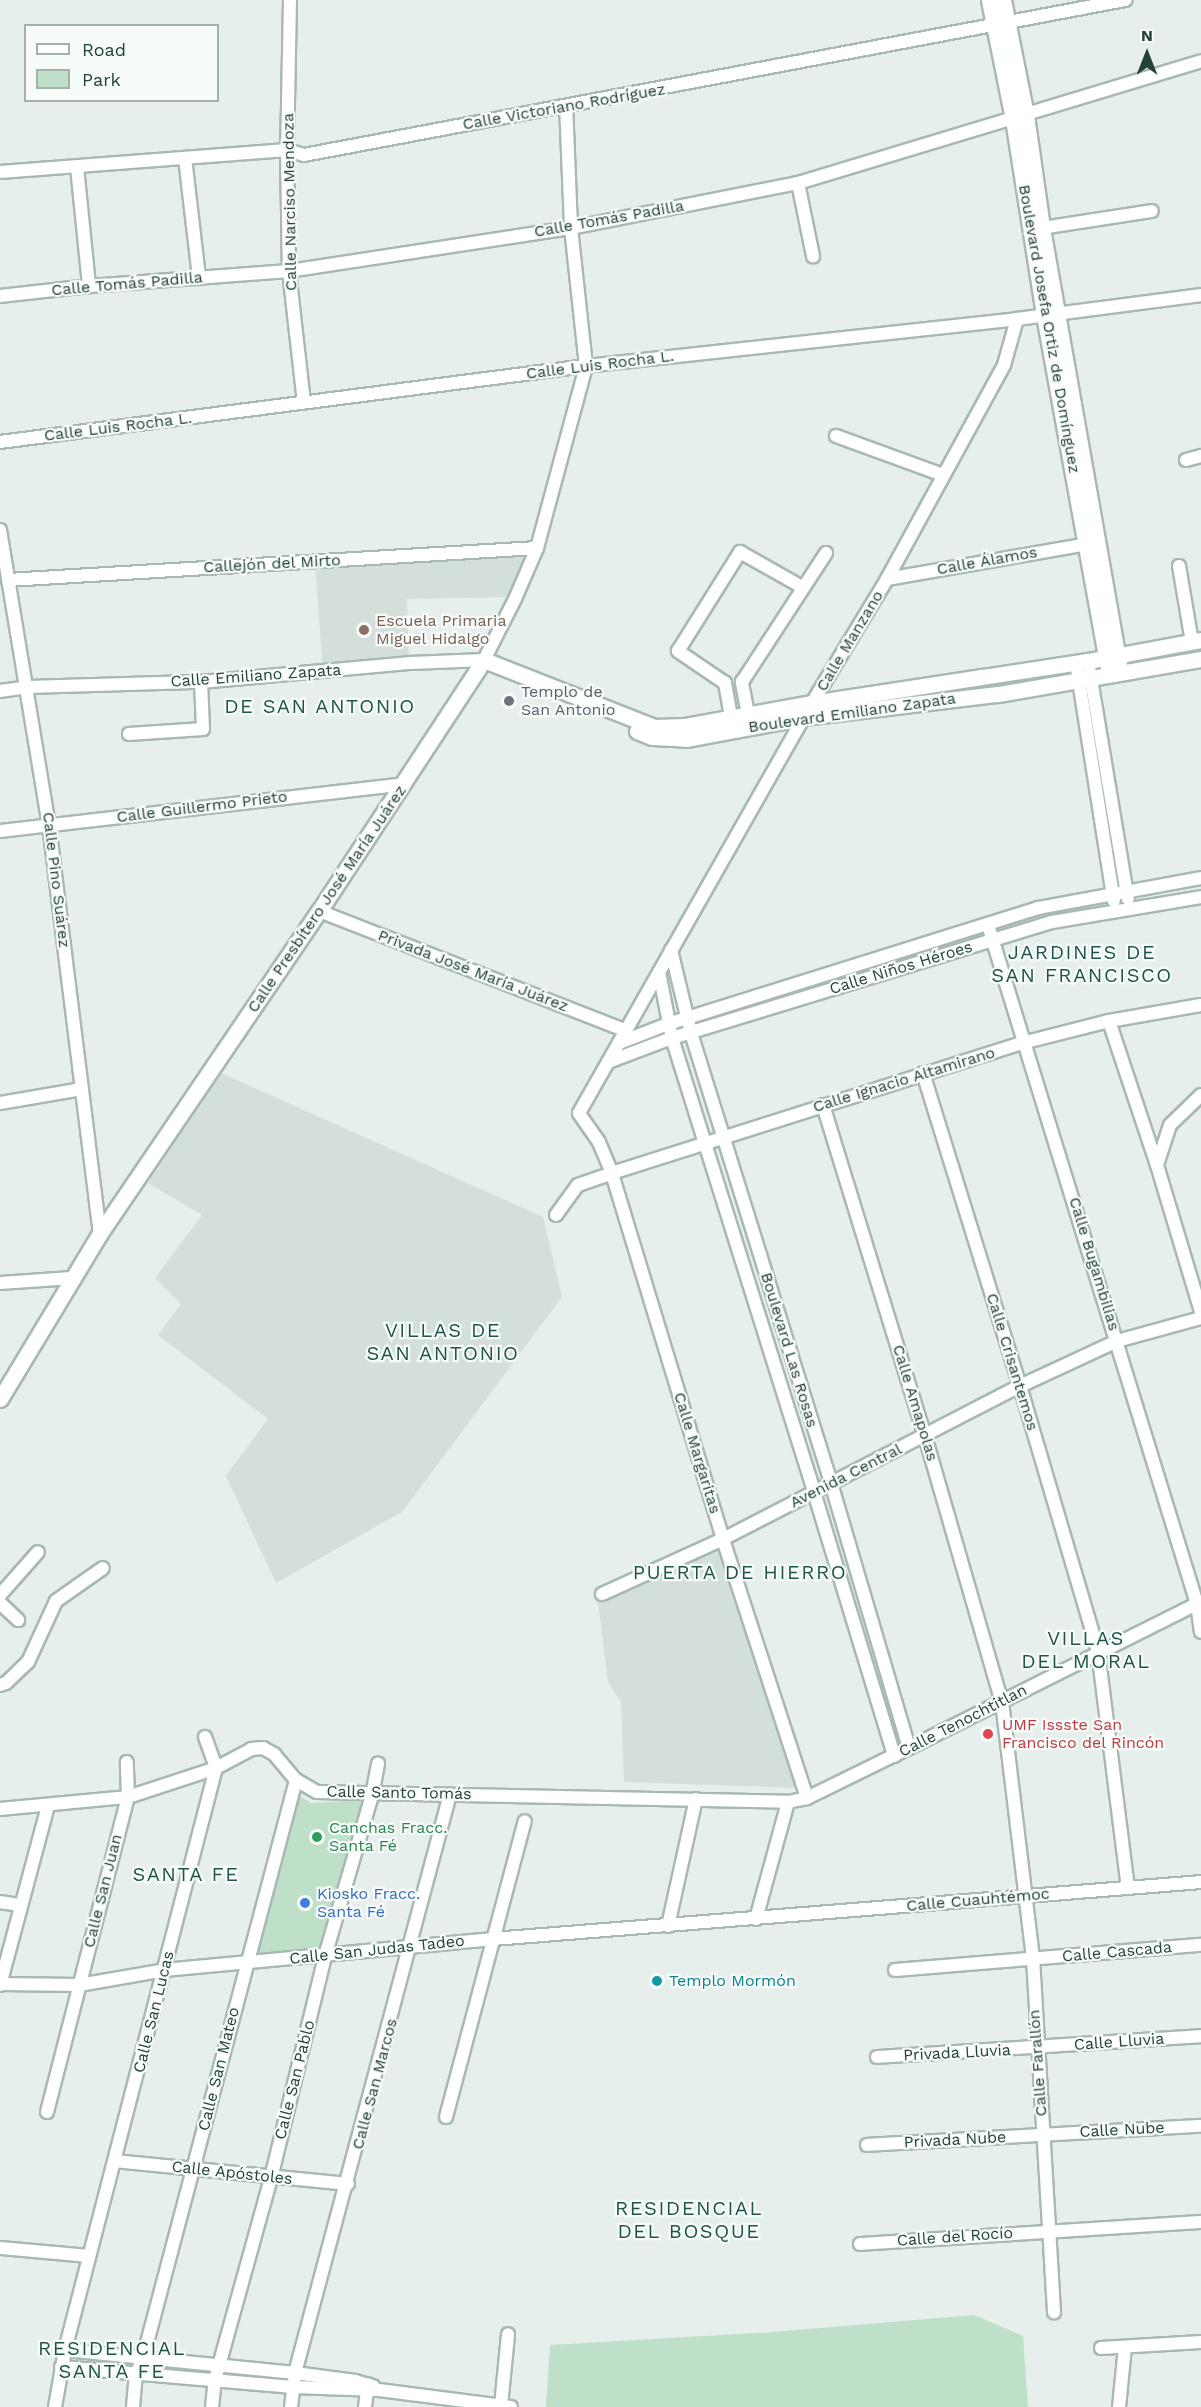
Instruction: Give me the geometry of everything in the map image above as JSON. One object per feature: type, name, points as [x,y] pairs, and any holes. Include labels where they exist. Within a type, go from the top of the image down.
[{"type":"street","name":"Calle Narciso Mendoza","points":[[290,0],[287,150],[289,271],[304,402]]},
{"type":"street","name":"Boulevard Josefa Ortiz de Domínguez","points":[[989,0],[1001,24],[1042,228],[1051,314],[1112,657]]},
{"type":"street","name":"Boulevard Josefa Ortiz de Domínguez","points":[[1001,24],[1003,0]]},
{"type":"street","name":"Calle Victoriano Rodríguez","points":[[0,172],[287,150],[304,155],[1125,0]]},
{"type":"street","name":"Calle Tomás Padilla","points":[[0,296],[89,286],[289,271],[571,228],[798,183],[1201,61]]},
{"type":"street","points":[[566,106],[571,228],[585,366]]},
{"type":"street","name":"Boulevard Josefa Ortiz de Domínguez","points":[[1019,117],[1087,544],[1112,657]]},
{"type":"street","points":[[185,158],[199,278]]},
{"type":"street","points":[[77,167],[89,286]]},
{"type":"street","points":[[798,183],[813,256]]},
{"type":"street","points":[[1042,228],[1152,211]]},
{"type":"street","name":"Calle Luis Rocha L.","points":[[0,442],[585,366],[1017,319],[1201,295]]},
{"type":"street","name":"Calle Manzano","points":[[579,1113],[808,710],[887,579],[1004,365],[1017,319]]},
{"type":"street","name":"Calle Presbítero José María Juárez","points":[[0,1400],[100,1233],[319,911],[481,664],[515,599],[537,548],[585,366]]},
{"type":"street","points":[[836,436],[943,475]]},
{"type":"street","points":[[1186,459],[1201,456]]},
{"type":"street","name":"Calle Pino Suárez","points":[[0,530],[50,825],[100,1233]]},
{"type":"street","name":"Calle Álamos","points":[[887,579],[1087,544]]},
{"type":"street","name":"Callejón del Mirto","points":[[8,580],[537,548]]},
{"type":"street","points":[[742,682],[725,683],[678,651],[740,552],[802,587]]},
{"type":"street","points":[[748,714],[742,682],[802,587],[826,554]]},
{"type":"street","points":[[1179,566],[1196,641]]},
{"type":"street","name":"Boulevard Emiliano Zapata","points":[[481,664],[651,737],[687,739],[808,710],[1196,641]]},
{"type":"street","points":[[1112,657],[1115,674]]},
{"type":"street","name":"Boulevard Emiliano Zapata","points":[[481,664],[654,726],[685,726],[748,714],[999,693],[1201,659]]},
{"type":"street","points":[[1082,662],[1130,909]]},
{"type":"street","name":"Calle Emiliano Zapata","points":[[0,691],[28,687],[201,682],[411,663],[481,664]]},
{"type":"street","points":[[1085,679],[1116,912]]},
{"type":"street","points":[[129,734],[203,729],[201,682]]},
{"type":"street","points":[[725,683],[731,717]]},
{"type":"street","name":"Calle Guillermo Prieto","points":[[0,831],[404,784]]},
{"type":"street","name":"Calle Niños Héroes","points":[[619,1043],[669,1024],[1038,908],[1201,878]]},
{"type":"street","name":"Calle Niños Héroes","points":[[608,1062],[672,1038],[1052,922],[1201,897]]},
{"type":"street","name":"Privada José María Juárez","points":[[319,911],[626,1031]]},
{"type":"street","name":"Calle Bugambilias","points":[[988,925],[1199,1603],[1201,1632]]},
{"type":"street","name":"Boulevard Las Rosas","points":[[671,950],[691,1033],[831,1484],[909,1748]]},
{"type":"street","name":"Boulevard Las Rosas","points":[[659,972],[672,1038],[894,1756]]},
{"type":"street","name":"Calle Ignacio Altamirano","points":[[556,1215],[578,1185],[612,1173],[1026,1042],[1109,1021],[1201,1005]]},
{"type":"street","points":[[1109,1021],[1157,1165],[1201,1312]]},
{"type":"street","name":"Calle Crisantemos","points":[[923,1073],[1020,1386],[1098,1652],[1128,1888]]},
{"type":"street","points":[[0,1103],[82,1089]]},
{"type":"street","points":[[1157,1165],[1170,1125],[1201,1095]]},
{"type":"street","name":"Calle Amapolas","points":[[823,1105],[926,1436],[1002,1702],[1026,1895]]},
{"type":"street","name":"Calle Margaritas","points":[[579,1113],[599,1142],[612,1173],[723,1539],[807,1798]]},
{"type":"street","points":[[0,1283],[72,1278]]},
{"type":"street","name":"Avenida Central","points":[[602,1594],[723,1539],[1020,1386],[1117,1341],[1201,1318]]},
{"type":"street","points":[[0,1595],[38,1552]]},
{"type":"street","points":[[0,1685],[6,1683],[28,1662],[56,1601],[103,1569]]},
{"type":"street","points":[[0,1603],[18,1620]]},
{"type":"street","name":"Calle Tenochtitlan","points":[[788,1802],[807,1798],[894,1756],[1199,1603]]},
{"type":"street","points":[[206,1737],[216,1768]]},
{"type":"street","name":"Calle Santo Tomás","points":[[0,1809],[128,1797],[216,1768],[251,1749],[263,1748],[274,1754],[296,1780],[317,1792],[372,1795],[450,1794],[788,1802]]},
{"type":"street","name":"Calle San Juan","points":[[47,2112],[128,1797],[127,1762]]},
{"type":"street","name":"Calle San Pablo","points":[[212,2407],[215,2380],[271,2178],[325,1956],[372,1795],[378,1764]]},
{"type":"street","name":"Calle San Lucas","points":[[55,2407],[65,2350],[116,2161],[216,1768]]},
{"type":"street","name":"Calle San Mateo","points":[[133,2407],[136,2375],[143,2358],[296,1780]]},
{"type":"street","name":"Calle San Marcos","points":[[291,2407],[295,2373],[348,2184],[450,1794]]},
{"type":"street","points":[[668,1926],[696,1799]]},
{"type":"street","points":[[756,1919],[788,1802]]},
{"type":"street","points":[[0,1984],[48,1806]]},
{"type":"street","points":[[446,2117],[525,1821]]},
{"type":"street","name":"Calle Cuauhtémoc","points":[[756,1919],[1201,1882]]},
{"type":"street","name":"Calle Farallón","points":[[1026,1895],[1033,1958],[1054,2312]]},
{"type":"street","points":[[0,1902],[20,1905]]},
{"type":"street","name":"Calle San Judas Tadeo","points":[[0,1984],[79,1985],[165,1970],[493,1939],[756,1919]]},
{"type":"street","name":"Calle Cascada","points":[[895,1970],[1201,1945]]},
{"type":"street","name":"Calle Lluvia","points":[[1037,2048],[1201,2036]]},
{"type":"street","name":"Privada Lluvia","points":[[877,2057],[1037,2048]]},
{"type":"street","name":"Calle Nube","points":[[1043,2134],[1201,2126]]},
{"type":"street","name":"Privada Nube","points":[[867,2145],[1043,2134]]},
{"type":"street","name":"Calle Apóstoles","points":[[116,2161],[348,2184]]},
{"type":"street","name":"Calle del Rocío","points":[[860,2244],[1201,2222]]},
{"type":"street","points":[[0,2248],[89,2256]]},
{"type":"street","points":[[65,2350],[295,2373],[371,2388],[506,2407],[508,2334]]},
{"type":"street","points":[[1101,2348],[1201,2342]]},
{"type":"street","points":[[1119,2407],[1125,2347]]},
{"type":"street","points":[[61,2367],[293,2387],[371,2388]]},
{"type":"street","points":[[365,2407],[371,2388]]},
{"type":"shaded area","name":"Escuela Primaria Miguel Hidalgo","points":[[526,554],[510,597],[407,599],[409,661],[323,669],[315,565]]},
{"type":"shaded area","points":[[221,1073],[543,1217],[562,1297],[402,1512],[276,1583],[226,1476],[268,1419],[158,1335],[181,1304],[155,1278],[202,1215],[148,1183]]},
{"type":"shaded area","points":[[719,1549],[797,1788],[624,1782],[621,1702],[608,1682],[598,1601]]},
{"type":"green space","points":[[295,1793],[311,1803],[365,1800],[322,1951],[254,1955]]},
{"type":"green space","points":[[974,2315],[1023,2336],[1028,2407],[546,2407],[550,2345],[773,2332]]},
{"type":"place","name":"Escuela Primaria Miguel Hidalgo","points":[[364,630]]},
{"type":"place","name":"Templo de San Antonio","points":[[509,701]]},
{"type":"place","name":"UMF Issste San Francisco del Rincón","points":[[988,1734]]},
{"type":"place","name":"Canchas Fracc. Santa Fé","points":[[317,1837]]},
{"type":"place","name":"Kiosko Fracc. Santa Fé","points":[[305,1903]]},
{"type":"place","name":"Templo Mormón","points":[[657,1981]]},
{"type":"district","name":"DE SAN ANTONIO","points":[[320,706]]},
{"type":"district","name":"JARDINES DE SAN FRANCISCO","points":[[1082,964]]},
{"type":"district","name":"VILLAS DE SAN ANTONIO","points":[[443,1342]]},
{"type":"district","name":"PUERTA DE HIERRO","points":[[740,1572]]},
{"type":"district","name":"VILLAS DEL MORAL","points":[[1086,1650]]},
{"type":"district","name":"SANTA FE","points":[[186,1874]]},
{"type":"district","name":"RESIDENCIAL DEL BOSQUE","points":[[689,2220]]},
{"type":"district","name":"RESIDENCIAL SANTA FE","points":[[112,2360]]}]
